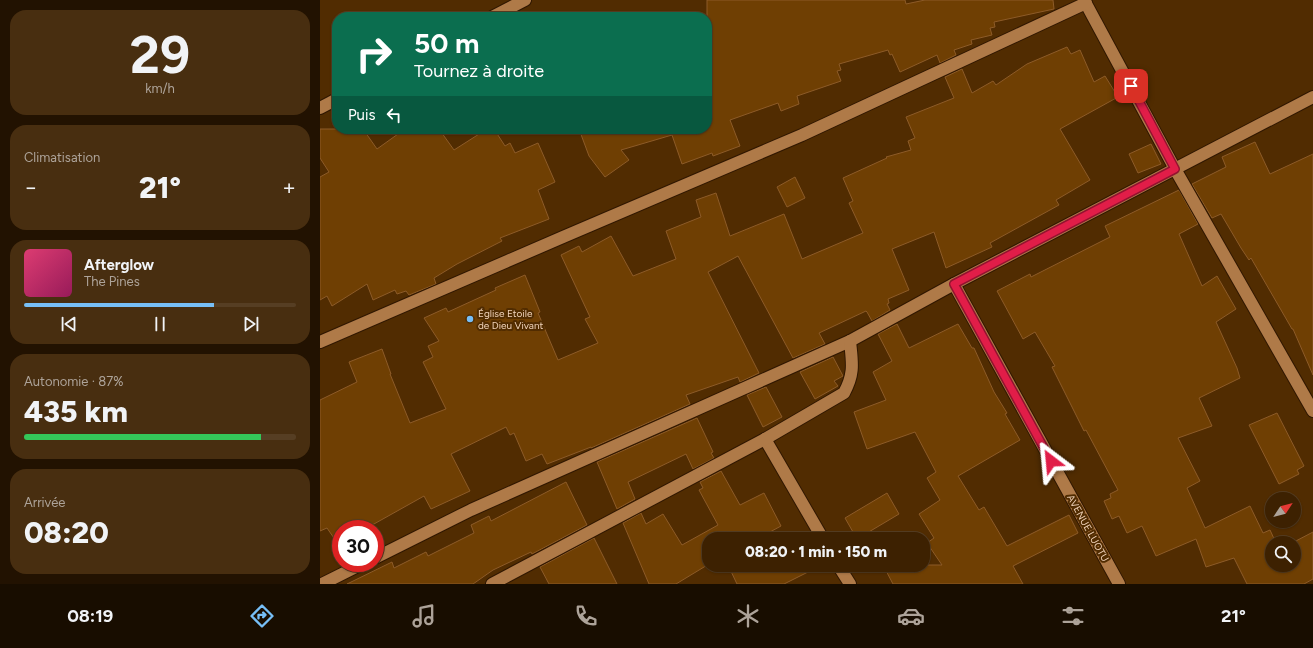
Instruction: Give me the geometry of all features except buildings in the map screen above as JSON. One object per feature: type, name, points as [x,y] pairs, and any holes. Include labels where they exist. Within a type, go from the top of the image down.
[{"type":"street","points":[[502,12],[525,0]]},
{"type":"street","points":[[320,342],[563,236],[802,135],[1085,2],[1175,169],[1313,411]]},
{"type":"street","points":[[384,553],[470,510],[850,341],[954,284],[1313,97]]},
{"type":"street","points":[[320,108],[332,102]]},
{"type":"street","name":"AVENUE LUOTU","points":[[954,284],[1119,584]]},
{"type":"street","points":[[492,584],[765,439],[844,393],[850,382],[852,370],[850,341]]},
{"type":"street","points":[[765,439],[819,532]]},
{"type":"street","points":[[322,584],[346,572]]},
{"type":"street","points":[[842,572],[850,584]]},
{"type":"place","name":"Église Etoile de Dieu Vivant","points":[[470,319]]},
{"type":"route","points":[[1051,461],[954,284],[1175,169],[1131,86]]}]
